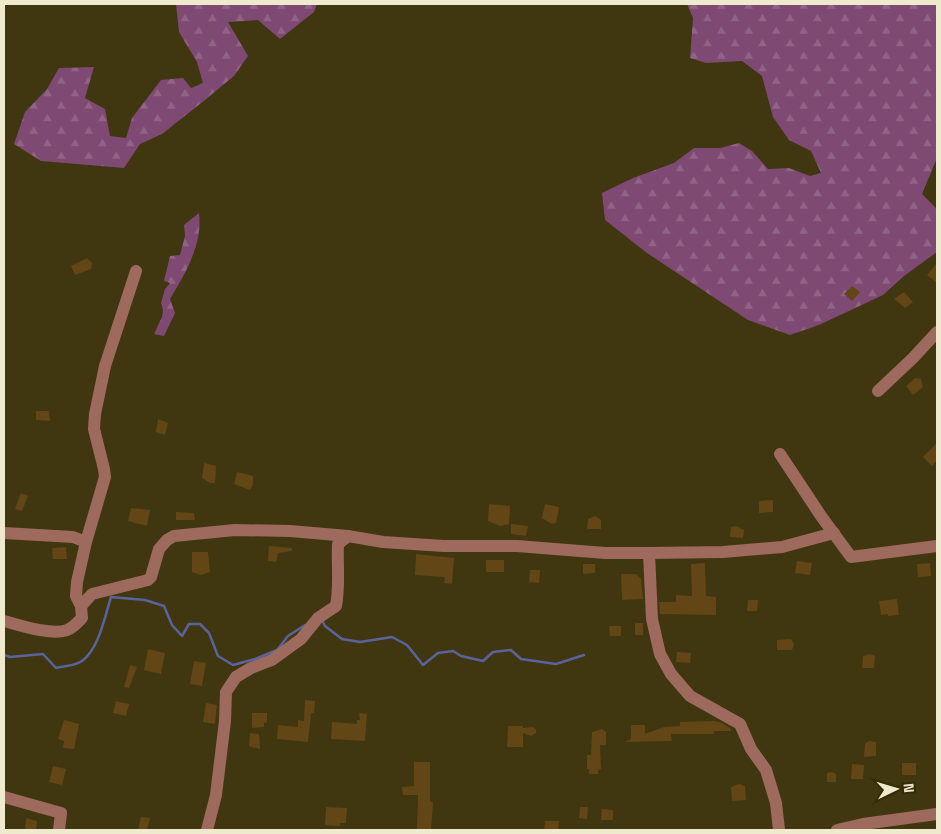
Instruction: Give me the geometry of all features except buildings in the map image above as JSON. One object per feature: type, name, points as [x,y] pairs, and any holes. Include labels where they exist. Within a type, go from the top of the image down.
[{"type":"street","points":[[4,621],[57,632],[66,630],[82,618],[81,606],[76,596],[77,589],[86,542],[105,477],[94,428],[95,414],[105,366],[136,271]]},
{"type":"street","points":[[878,391],[937,332]]},
{"type":"street","points":[[780,454],[851,557],[937,546]]},
{"type":"street","points":[[81,606],[92,594],[148,580],[151,577],[159,549],[166,540],[174,536],[235,530],[290,531],[409,544],[517,546],[605,553],[723,552],[782,547],[834,533]]},
{"type":"street","points":[[4,533],[73,537],[86,542]]},
{"type":"street","points":[[207,830],[216,795],[225,720],[226,692],[236,677],[251,668],[272,660],[301,639],[318,618],[336,606],[339,591],[338,544],[348,536]]},
{"type":"street","points":[[649,553],[652,619],[660,654],[671,674],[690,696],[740,724],[751,749],[766,770],[776,802],[778,830]]},
{"type":"street","points":[[4,797],[61,814],[59,830]]},
{"type":"street","points":[[837,830],[863,824],[937,814]]},
{"type":"green space","points":[[176,4],[317,4],[314,12],[280,39],[258,20],[228,22],[248,56],[234,76],[162,134],[140,144],[124,168],[41,161],[14,144],[25,112],[47,89],[59,68],[94,67],[85,98],[105,109],[110,136],[126,138],[132,118],[161,80],[183,78],[191,88],[203,83],[197,62],[179,32]]},
{"type":"green space","points":[[687,4],[937,4],[937,158],[922,194],[937,209],[937,252],[904,276],[883,295],[819,325],[790,335],[748,320],[647,253],[605,220],[602,193],[633,178],[674,163],[694,148],[720,148],[739,143],[752,151],[768,169],[789,168],[810,176],[821,173],[811,151],[789,140],[773,117],[762,76],[742,61],[706,63],[690,58],[693,18]]},
{"type":"green space","points":[[199,213],[200,225],[196,247],[187,269],[170,299],[175,313],[164,336],[154,334],[162,317],[161,303],[165,289],[170,283],[164,281],[170,256],[180,255],[185,236],[184,225]]},
{"type":"waterway","points":[[4,655],[10,657],[43,654],[56,668],[79,663],[93,649],[104,622],[111,597],[145,600],[164,606],[172,625],[182,636],[189,624],[200,624],[209,633],[218,656],[233,665],[277,650],[288,636],[305,625]]},
{"type":"waterway","points":[[322,620],[325,626],[342,639],[360,642],[392,637],[407,645],[423,665],[438,653],[453,651],[461,656],[483,661],[493,652],[511,650],[521,659],[556,664],[584,655]]}]
